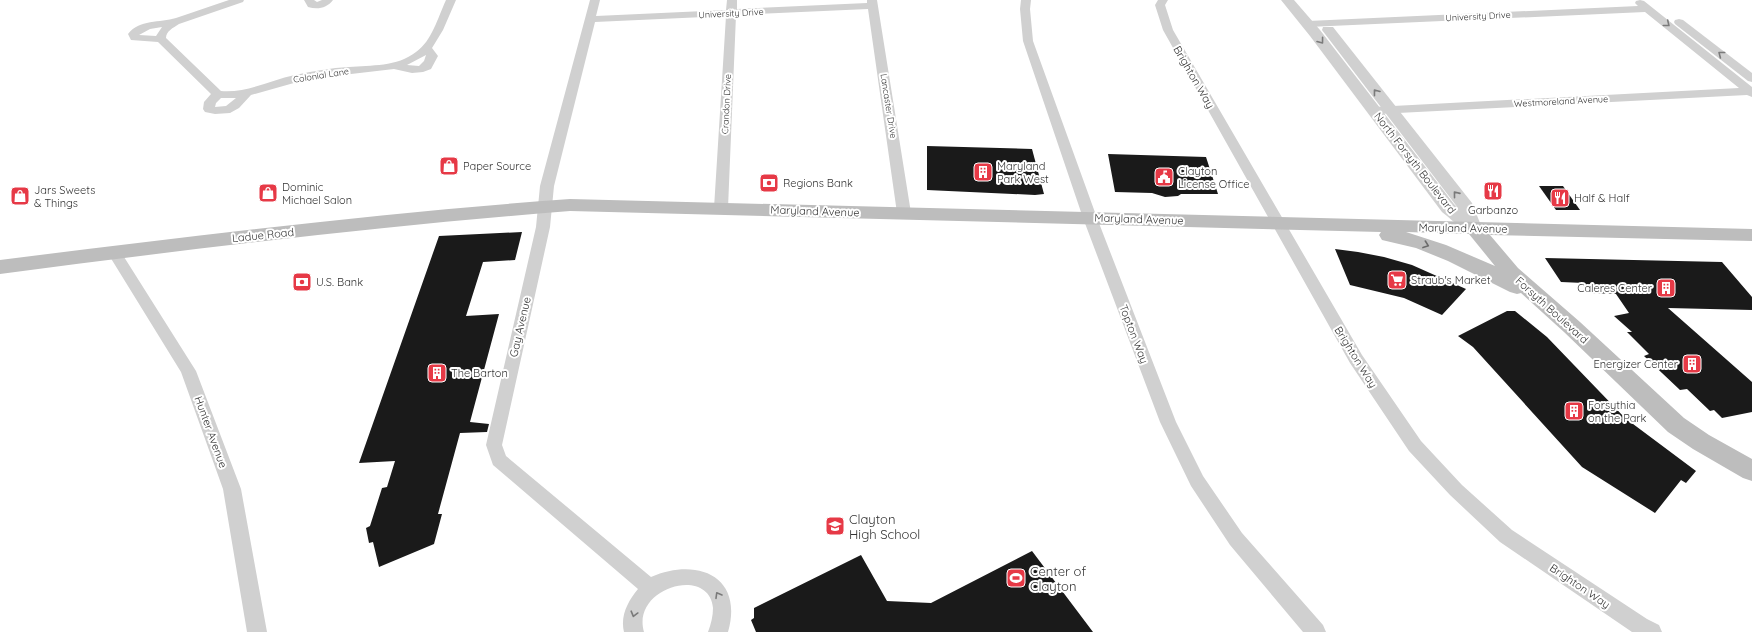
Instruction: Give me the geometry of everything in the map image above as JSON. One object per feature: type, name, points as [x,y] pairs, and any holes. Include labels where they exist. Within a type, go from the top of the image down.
[{"type":"main road","name":"Maryland Avenue","points":[[526,208],[585,205],[1752,235]]},
{"type":"main road","name":"Ladue Road","points":[[0,267],[114,252],[526,208]]},
{"type":"main road","points":[[1334,225],[1399,237],[1443,251],[1497,276],[1545,303]]},
{"type":"main road","name":"Forsyth Boulevard","points":[[1474,228],[1511,273],[1676,424],[1701,442],[1752,470]]},
{"type":"street","points":[[218,94],[161,39],[135,38],[133,34],[136,30],[144,27],[175,22],[239,0]]},
{"type":"street","points":[[309,0],[312,4],[318,6],[325,4],[328,0]]},
{"type":"street","name":"Colonial Lane","points":[[247,93],[231,109],[221,111],[208,109],[210,102],[218,94],[226,95],[247,93],[310,75],[396,66],[418,70],[425,68],[431,63],[432,56],[427,49],[451,0]]},
{"type":"street","name":"Gay Avenue","points":[[595,0],[547,186],[543,227],[494,445],[499,460],[650,588]]},
{"type":"street","name":"Crandon Drive","points":[[721,208],[732,0]]},
{"type":"street","name":"Topton Way","points":[[1026,0],[1025,9],[1028,41],[1090,218],[1168,422],[1197,481],[1236,539],[1316,632]]},
{"type":"street","name":"Brighton Way","points":[[1162,0],[1160,5],[1168,30],[1278,224],[1356,359],[1415,446],[1456,490],[1506,536],[1640,626],[1652,632]]},
{"type":"street","name":"North Forsyth Boulevard","points":[[1287,0],[1308,24],[1448,208],[1474,228]]},
{"type":"street","name":"North Forsyth Boulevard","points":[[1303,0],[1323,23],[1466,207],[1474,228]]},
{"type":"street","points":[[1636,0],[1650,4],[1752,78]]},
{"type":"street","name":"University Drive","points":[[590,19],[731,13],[873,3]]},
{"type":"street","name":"Lancaster Drive","points":[[873,3],[904,213]]},
{"type":"street","points":[[1650,4],[1750,92]]},
{"type":"street","name":"University Drive","points":[[1308,24],[1650,4]]},
{"type":"street","points":[[161,39],[163,31],[175,22]]},
{"type":"street","name":"Westmoreland Avenue","points":[[1374,110],[1750,92]]},
{"type":"street","name":"Hunter Avenue","points":[[114,252],[188,372],[232,489],[257,632]]},
{"type":"street","points":[[634,632],[632,620],[637,605],[650,588],[664,580],[684,576],[699,578],[713,587],[721,599],[723,606],[723,620],[718,632]]},
{"type":"building","name":"Maryland Park West","points":[[927,146],[1032,149],[1044,194],[1035,195],[927,190]]},
{"type":"building","points":[[1108,154],[1206,157],[1218,194],[1181,194],[1178,196],[1165,197],[1152,193],[1115,192]]},
{"type":"building","name":"Half & Half","points":[[1539,186],[1563,186],[1580,210],[1556,210]]},
{"type":"building","name":"The Barton","points":[[522,232],[515,260],[483,262],[466,316],[499,314],[470,422],[489,424],[487,432],[460,433],[438,514],[442,514],[434,544],[379,567],[373,542],[369,543],[366,528],[370,526],[382,488],[387,487],[395,461],[359,463],[439,236]]},
{"type":"building","name":"Straub's Market","points":[[1335,249],[1384,257],[1412,265],[1466,289],[1442,315],[1404,298],[1350,285]]},
{"type":"building","points":[[1545,258],[1722,262],[1752,297],[1752,310],[1668,308],[1752,382],[1752,412],[1722,418],[1714,410],[1710,411],[1687,389],[1680,390],[1644,356],[1649,354],[1627,332],[1632,332],[1614,316],[1629,313],[1616,294],[1591,293],[1584,283],[1561,282]]},
{"type":"building","name":"Forsythia on the Park","points":[[1507,311],[1515,311],[1547,337],[1625,418],[1696,471],[1686,483],[1681,480],[1655,513],[1582,467],[1473,347],[1458,336]]},
{"type":"building","name":"Center of Clayton","points":[[1032,551],[1093,632],[756,632],[751,620],[754,618],[754,608],[861,555],[887,601],[931,603]]},
{"type":"place","name":"Paper Source","points":[[449,166]]},
{"type":"place","name":"Maryland Park West","points":[[983,172]]},
{"type":"place","name":"Clayton License Office","points":[[1164,177]]},
{"type":"place","name":"Regions Bank","points":[[769,183]]},
{"type":"place","name":"Garbanzo","points":[[1493,191]]},
{"type":"place","name":"Dominic Michael Salon","points":[[268,193]]},
{"type":"place","name":"Jars Sweets & Things","points":[[20,196]]},
{"type":"place","name":"Half & Half","points":[[1560,198]]},
{"type":"place","name":"Straub's Market","points":[[1397,280]]},
{"type":"place","name":"U.S. Bank","points":[[302,282]]},
{"type":"place","name":"Caleres Center","points":[[1666,288]]},
{"type":"place","name":"Energizer Center","points":[[1692,364]]},
{"type":"place","name":"The Barton","points":[[437,373]]},
{"type":"place","name":"Forsythia on the Park","points":[[1574,411]]},
{"type":"place","name":"Clayton High School","points":[[835,526]]},
{"type":"place","name":"Center of Clayton","points":[[1016,578]]}]
